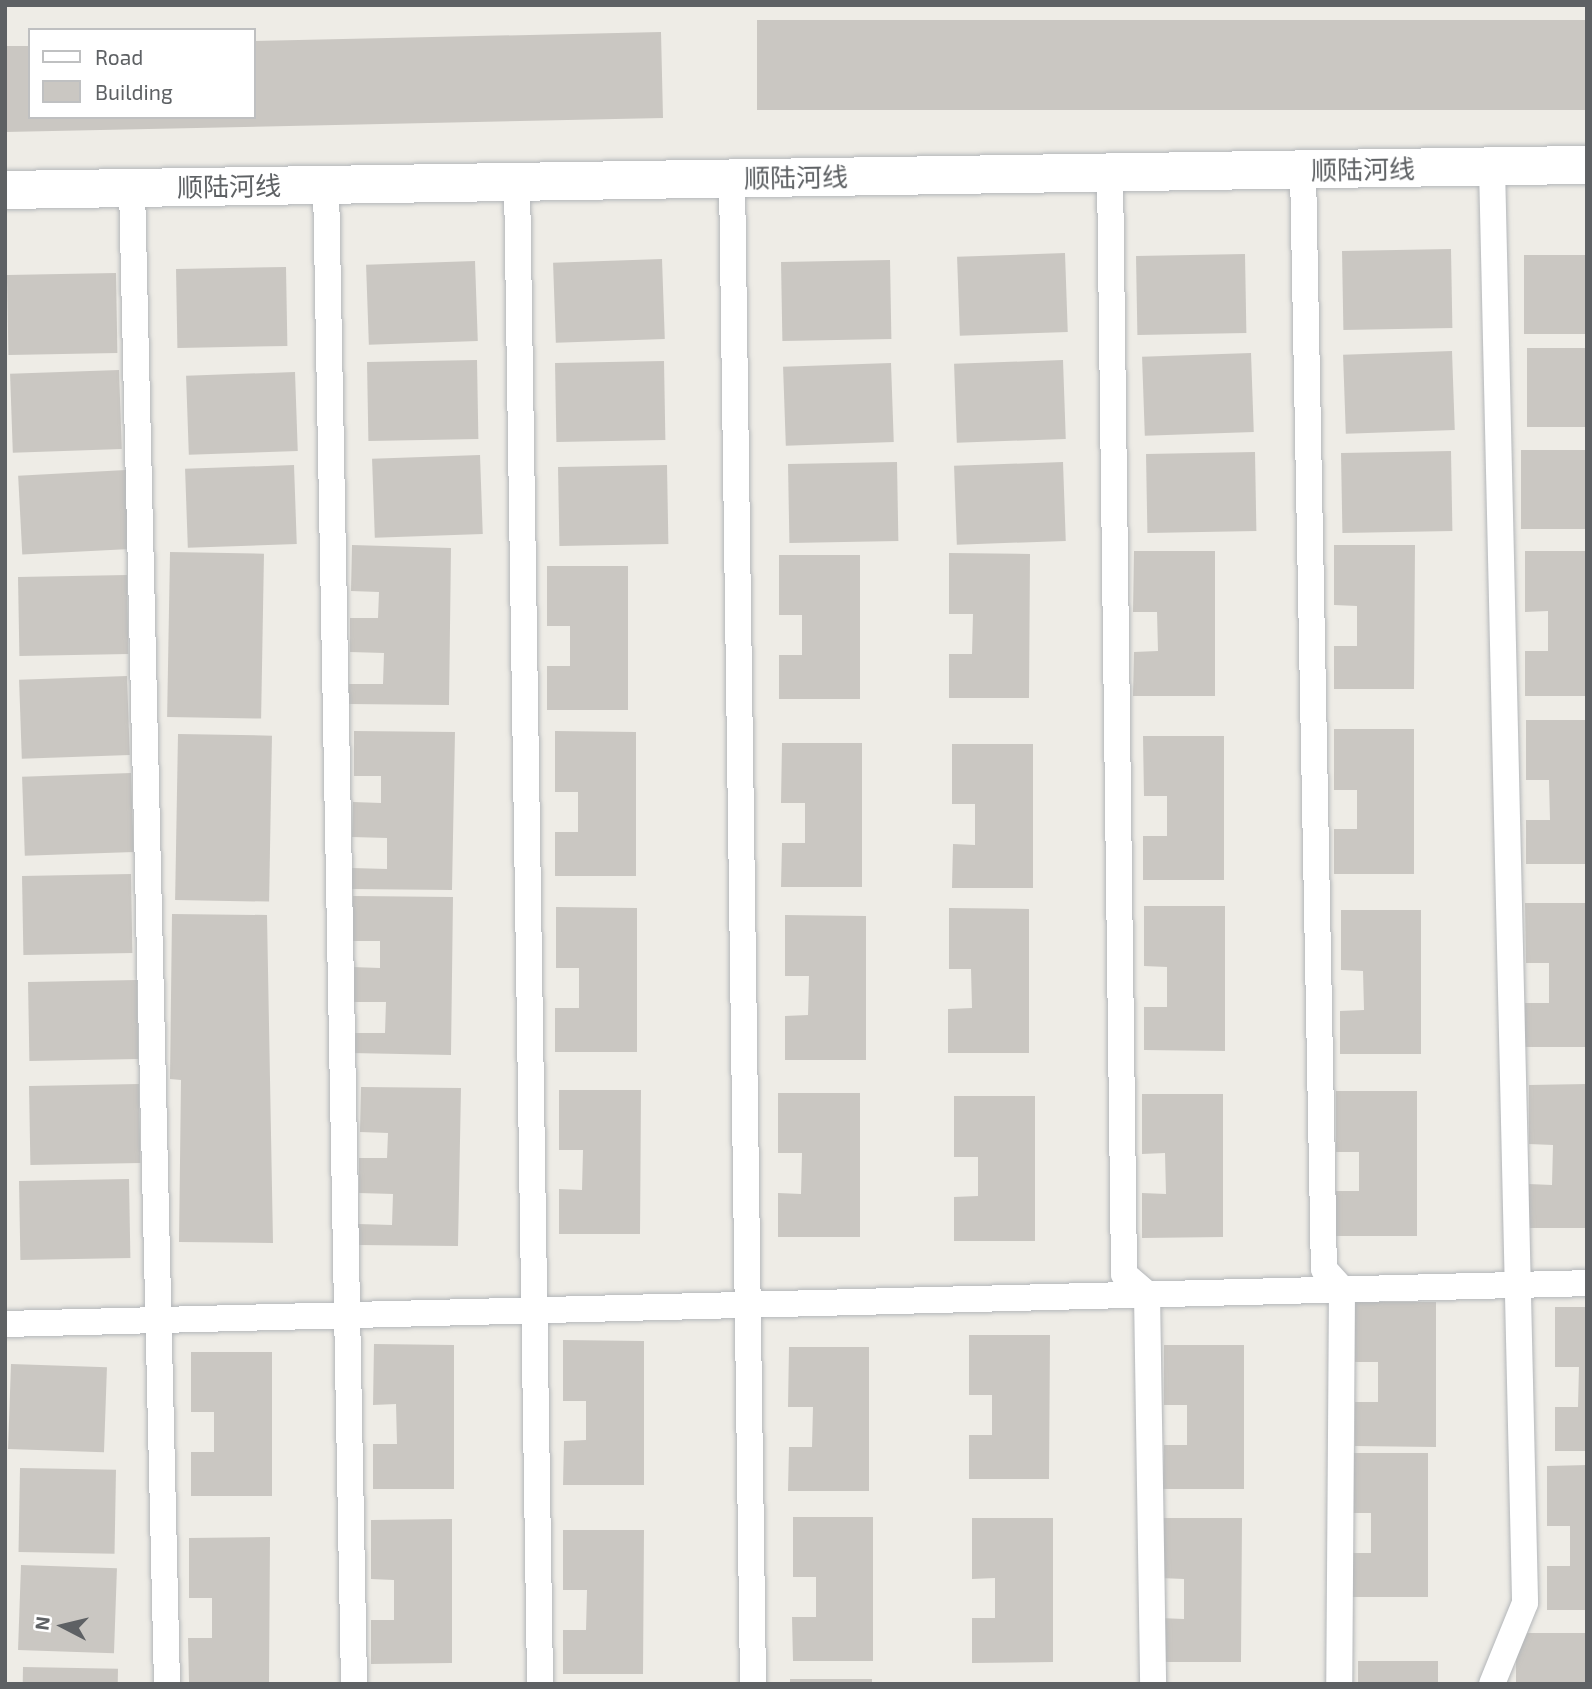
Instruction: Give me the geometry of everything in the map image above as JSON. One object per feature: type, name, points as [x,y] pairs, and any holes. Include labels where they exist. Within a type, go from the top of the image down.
[{"type":"street","name":"顺陆河线","points":[[5,190],[1587,165]]},
{"type":"lane","points":[[1492,167],[1525,1603],[1492,1684]]},
{"type":"lane","points":[[1303,170],[1324,1269],[1342,1289],[1339,1684]]},
{"type":"lane","points":[[1110,173],[1124,1274],[1147,1294],[1153,1684]]},
{"type":"lane","points":[[732,178],[753,1684]]},
{"type":"lane","points":[[517,182],[540,1684]]},
{"type":"lane","points":[[326,184],[354,1684]]},
{"type":"lane","points":[[132,188],[167,1684]]},
{"type":"lane","points":[[5,1324],[1587,1283]]},
{"type":"building","points":[[757,20],[1587,20],[1587,110],[757,110]]},
{"type":"building","points":[[661,32],[663,118],[5,132],[5,46],[28,46],[28,119],[256,119],[256,41]]},
{"type":"building","points":[[1451,249],[1452,328],[1343,330],[1342,251]]},
{"type":"building","points":[[1065,253],[1068,332],[960,336],[957,257]]},
{"type":"building","points":[[1245,254],[1246,333],[1137,335],[1136,256]]},
{"type":"building","points":[[1524,255],[1587,255],[1587,334],[1524,334]]},
{"type":"building","points":[[662,259],[665,339],[556,343],[553,263]]},
{"type":"building","points":[[890,260],[891,339],[782,341],[781,262]]},
{"type":"building","points":[[475,261],[478,341],[369,345],[366,265]]},
{"type":"building","points":[[286,267],[287,346],[177,348],[176,269]]},
{"type":"building","points":[[116,273],[117,353],[8,355],[7,275]]},
{"type":"building","points":[[1527,348],[1587,348],[1587,427],[1527,427]]},
{"type":"building","points":[[1452,351],[1455,430],[1346,434],[1343,355]]},
{"type":"building","points":[[1251,353],[1254,432],[1145,436],[1142,357]]},
{"type":"building","points":[[477,360],[478,439],[368,441],[367,362]]},
{"type":"building","points":[[1063,360],[1066,439],[957,443],[954,364]]},
{"type":"building","points":[[664,361],[665,440],[556,442],[555,363]]},
{"type":"building","points":[[891,363],[894,442],[786,446],[783,367]]},
{"type":"building","points":[[119,370],[122,449],[13,453],[10,374]]},
{"type":"building","points":[[295,372],[298,451],[189,455],[186,376]]},
{"type":"building","points":[[1521,450],[1587,450],[1587,529],[1521,529]]},
{"type":"building","points":[[1451,451],[1452,531],[1342,533],[1341,453]]},
{"type":"building","points":[[1255,452],[1256,531],[1147,533],[1146,454]]},
{"type":"building","points":[[480,455],[483,534],[375,538],[372,459]]},
{"type":"building","points":[[897,462],[898,541],[789,543],[788,464]]},
{"type":"building","points":[[1063,462],[1066,541],[957,545],[954,466]]},
{"type":"building","points":[[294,465],[297,544],[188,548],[185,469]]},
{"type":"building","points":[[667,465],[668,544],[559,546],[558,467]]},
{"type":"building","points":[[126,470],[130,549],[22,555],[18,476]]},
{"type":"building","points":[[352,545],[451,548],[449,705],[349,704],[349,684],[383,684],[384,653],[350,652],[350,618],[378,618],[379,592],[351,591]]},
{"type":"building","points":[[1334,545],[1415,545],[1414,689],[1334,689],[1334,646],[1357,646],[1357,606],[1334,605]]},
{"type":"building","points":[[1134,551],[1215,551],[1215,696],[1133,696],[1134,652],[1158,651],[1157,612],[1133,612]]},
{"type":"building","points":[[1525,551],[1587,551],[1587,696],[1525,696],[1525,651],[1548,651],[1548,611],[1525,612]]},
{"type":"building","points":[[170,552],[264,554],[261,719],[167,717]]},
{"type":"building","points":[[949,553],[1030,554],[1029,698],[949,698],[949,654],[972,654],[973,614],[949,614]]},
{"type":"building","points":[[779,555],[860,555],[860,699],[779,699],[779,655],[802,655],[802,615],[779,615]]},
{"type":"building","points":[[547,566],[628,566],[628,710],[547,710],[547,666],[570,666],[570,626],[547,626]]},
{"type":"building","points":[[127,575],[128,654],[19,656],[18,577]]},
{"type":"building","points":[[127,676],[130,755],[22,759],[19,680]]},
{"type":"building","points":[[1526,720],[1587,720],[1587,864],[1526,864],[1526,820],[1550,820],[1549,780],[1526,780]]},
{"type":"building","points":[[1334,729],[1414,729],[1414,874],[1334,874],[1334,829],[1357,829],[1357,790],[1334,790]]},
{"type":"building","points":[[354,731],[455,732],[452,890],[351,889],[352,868],[387,869],[387,838],[352,837],[353,802],[381,803],[381,776],[354,776]]},
{"type":"building","points":[[555,731],[636,732],[636,876],[555,876],[555,832],[578,832],[578,792],[555,792]]},
{"type":"building","points":[[178,734],[272,736],[269,902],[175,900]]},
{"type":"building","points":[[1143,736],[1224,736],[1224,880],[1143,880],[1143,836],[1167,836],[1167,796],[1144,796]]},
{"type":"building","points":[[782,743],[862,743],[862,887],[781,887],[782,843],[805,843],[805,803],[781,803]]},
{"type":"building","points":[[952,744],[1033,744],[1033,888],[952,888],[953,844],[975,845],[975,804],[952,804]]},
{"type":"building","points":[[131,773],[134,852],[25,856],[22,777]]},
{"type":"building","points":[[131,874],[132,953],[23,955],[22,876]]},
{"type":"building","points":[[353,896],[453,897],[451,1055],[351,1053],[351,1033],[385,1033],[386,1002],[352,1002],[352,967],[380,968],[380,941],[353,941]]},
{"type":"building","points":[[1525,903],[1587,903],[1587,1047],[1525,1047],[1525,1003],[1549,1003],[1549,963],[1526,963]]},
{"type":"building","points":[[1144,906],[1225,906],[1225,1051],[1144,1050],[1144,1007],[1167,1007],[1167,967],[1144,966]]},
{"type":"building","points":[[556,907],[637,908],[637,1052],[555,1052],[555,1008],[579,1008],[579,968],[556,968]]},
{"type":"building","points":[[949,908],[1029,909],[1029,1053],[948,1053],[948,1009],[972,1008],[971,969],[949,969]]},
{"type":"building","points":[[1341,910],[1421,910],[1421,1054],[1340,1054],[1340,1011],[1364,1010],[1363,971],[1341,970]]},
{"type":"building","points":[[172,914],[267,915],[273,1243],[179,1242],[181,1080],[170,1079]]},
{"type":"building","points":[[785,915],[866,916],[866,1060],[785,1060],[785,1016],[808,1015],[809,976],[785,976]]},
{"type":"building","points":[[137,980],[138,1059],[29,1061],[28,982]]},
{"type":"building","points":[[139,1084],[140,1163],[30,1165],[29,1086]]},
{"type":"building","points":[[1587,1084],[1587,1228],[1529,1228],[1529,1184],[1552,1185],[1553,1145],[1529,1144],[1529,1085]]},
{"type":"building","points":[[361,1087],[461,1088],[458,1246],[358,1245],[358,1224],[392,1225],[393,1194],[359,1193],[359,1158],[387,1158],[388,1133],[360,1132]]},
{"type":"building","points":[[559,1090],[641,1090],[640,1234],[559,1234],[559,1189],[582,1190],[583,1150],[559,1150]]},
{"type":"building","points":[[1336,1091],[1417,1091],[1417,1236],[1336,1236],[1336,1191],[1359,1191],[1359,1152],[1336,1152]]},
{"type":"building","points":[[778,1093],[860,1093],[860,1237],[778,1237],[778,1193],[801,1194],[802,1153],[778,1153]]},
{"type":"building","points":[[1142,1094],[1223,1094],[1223,1237],[1142,1238],[1142,1193],[1166,1194],[1165,1153],[1142,1154]]},
{"type":"building","points":[[954,1096],[1035,1096],[1035,1241],[954,1241],[954,1197],[978,1196],[978,1157],[954,1157]]},
{"type":"building","points":[[129,1179],[130,1258],[20,1260],[19,1181]]},
{"type":"building","points":[[1355,1302],[1436,1302],[1436,1447],[1355,1446],[1355,1402],[1378,1402],[1378,1362],[1355,1362]]},
{"type":"building","points":[[1555,1307],[1587,1307],[1587,1451],[1555,1451],[1555,1407],[1578,1407],[1579,1367],[1555,1367]]},
{"type":"building","points":[[969,1335],[1050,1335],[1049,1479],[969,1479],[969,1435],[992,1435],[992,1395],[969,1395]]},
{"type":"building","points":[[563,1340],[644,1341],[644,1485],[563,1485],[564,1441],[586,1440],[586,1401],[563,1401]]},
{"type":"building","points":[[374,1344],[454,1345],[454,1489],[373,1489],[373,1444],[397,1444],[396,1404],[373,1405]]},
{"type":"building","points":[[1164,1345],[1244,1345],[1244,1489],[1163,1489],[1164,1445],[1187,1445],[1187,1405],[1164,1405]]},
{"type":"building","points":[[789,1347],[869,1347],[869,1491],[788,1491],[789,1447],[812,1447],[813,1407],[788,1407]]},
{"type":"building","points":[[191,1352],[272,1352],[272,1496],[191,1496],[191,1452],[214,1452],[214,1412],[191,1412]]},
{"type":"building","points":[[11,1364],[107,1367],[104,1452],[8,1449]]},
{"type":"building","points":[[1348,1453],[1428,1453],[1428,1597],[1348,1597],[1348,1553],[1371,1553],[1371,1513],[1348,1513]]},
{"type":"building","points":[[1587,1465],[1587,1610],[1547,1610],[1547,1566],[1570,1566],[1570,1526],[1547,1526],[1547,1466]]},
{"type":"building","points":[[20,1468],[116,1470],[115,1554],[19,1552]]},
{"type":"building","points":[[793,1517],[873,1517],[873,1661],[793,1661],[792,1617],[816,1617],[816,1577],[793,1577]]},
{"type":"building","points":[[972,1518],[1053,1518],[1053,1662],[972,1663],[972,1618],[995,1618],[995,1578],[972,1579]]},
{"type":"building","points":[[1160,1518],[1242,1518],[1241,1662],[1160,1662],[1160,1618],[1184,1619],[1184,1579],[1160,1578]]},
{"type":"building","points":[[452,1519],[452,1663],[371,1664],[371,1620],[394,1620],[394,1580],[371,1579],[371,1520]]},
{"type":"building","points":[[563,1530],[644,1530],[643,1674],[563,1674],[563,1630],[586,1630],[587,1590],[563,1590]]},
{"type":"building","points":[[270,1537],[269,1682],[189,1682],[188,1638],[212,1638],[212,1598],[189,1598],[189,1538]]},
{"type":"building","points":[[21,1565],[117,1568],[114,1653],[18,1650]]},
{"type":"building","points":[[1516,1633],[1587,1633],[1587,1684],[1516,1684]]},
{"type":"building","points":[[1358,1661],[1438,1661],[1438,1684],[1358,1684]]},
{"type":"building","points":[[23,1667],[118,1669],[118,1684],[23,1684]]},
{"type":"building","points":[[790,1679],[872,1679],[872,1684],[790,1684]]}]
